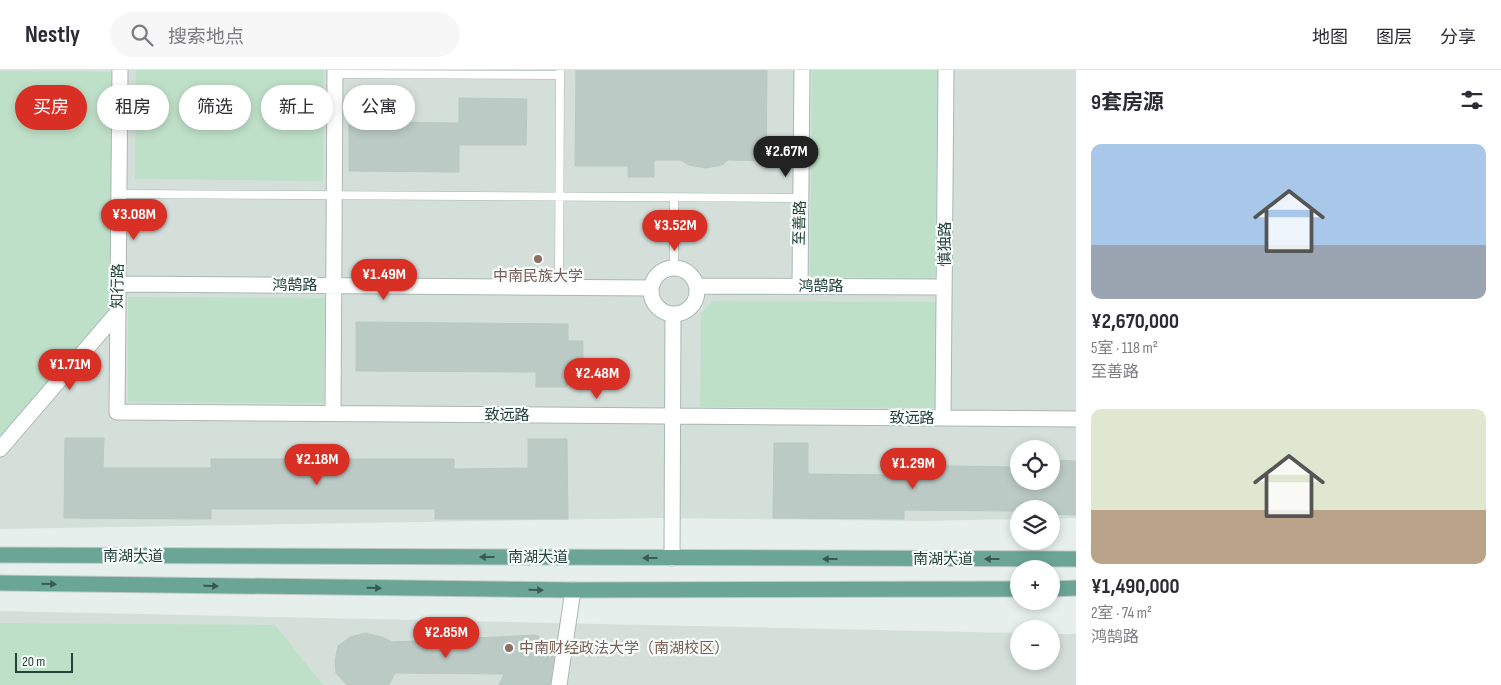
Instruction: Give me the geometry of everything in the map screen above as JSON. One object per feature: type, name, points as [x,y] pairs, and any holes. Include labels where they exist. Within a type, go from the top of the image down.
[{"type":"main road","name":"南湖大道","points":[[0,555],[1076,559]]},
{"type":"main road","name":"南湖大道","points":[[0,583],[573,590],[1010,589]]},
{"type":"main road","points":[[1060,589],[1076,588]]},
{"type":"street","name":"知行路","points":[[117,412],[120,70]]},
{"type":"street","name":"至善路","points":[[800,286],[802,70]]},
{"type":"street","name":"慎独路","points":[[943,418],[946,70]]},
{"type":"street","points":[[333,413],[335,72]]},
{"type":"street","points":[[674,267],[689,272],[698,286],[698,294],[690,309],[674,315],[659,310],[651,296],[653,280],[666,269],[674,267]]},
{"type":"street","name":"鸿鹄路","points":[[118,284],[651,288]]},
{"type":"street","name":"鸿鹄路","points":[[698,286],[944,287]]},
{"type":"street","points":[[0,449],[118,312]]},
{"type":"street","points":[[672,558],[674,315]]},
{"type":"street","name":"致远路","points":[[117,412],[1076,419]]},
{"type":"street","points":[[559,685],[573,590]]},
{"type":"lane","points":[[335,72],[560,73],[559,287]]},
{"type":"lane","points":[[119,194],[800,198]]},
{"type":"lane","points":[[674,198],[674,267]]},
{"type":"shaded area","name":"中南民族大学","points":[[0,70],[1076,70],[1076,518],[1060,519],[1060,500],[1010,500],[1010,519],[923,521],[662,518],[0,529]]},
{"type":"shaded area","name":"中南财经政法大学（南湖校区）","points":[[0,611],[1010,633],[1010,670],[1060,670],[1060,634],[1076,634],[1076,685],[0,685]]},
{"type":"green space","points":[[136,70],[324,70],[324,85],[261,85],[261,130],[323,130],[323,181],[135,179],[135,130],[169,130],[169,85],[136,85]]},
{"type":"green space","points":[[812,70],[938,70],[935,278],[810,277]]},
{"type":"green space","points":[[0,71],[114,72],[114,85],[97,85],[97,130],[113,130],[111,309],[0,437]]},
{"type":"green space","points":[[128,297],[325,298],[324,403],[128,402]]},
{"type":"green space","points":[[713,301],[936,302],[935,408],[700,407],[701,314]]},
{"type":"green space","points":[[0,623],[275,625],[323,685],[0,685]]},
{"type":"building","points":[[576,70],[767,70],[766,161],[728,160],[722,165],[706,168],[689,165],[681,160],[654,160],[654,177],[628,177],[628,166],[575,166]]},
{"type":"building","points":[[459,98],[527,99],[526,145],[459,145],[459,172],[349,171],[349,130],[415,130],[415,123],[459,123]]},
{"type":"building","points":[[356,322],[568,324],[568,341],[583,341],[583,372],[568,372],[567,387],[536,387],[536,372],[356,371]]},
{"type":"building","points":[[65,438],[104,438],[103,468],[211,468],[211,459],[454,459],[454,469],[528,468],[528,439],[567,439],[568,519],[435,519],[435,509],[211,509],[211,519],[64,518]]},
{"type":"building","points":[[774,443],[808,443],[808,474],[890,475],[890,465],[1010,467],[1010,490],[1060,490],[1060,460],[1076,461],[1076,515],[1060,514],[1060,500],[1010,500],[1010,511],[904,510],[904,519],[773,518]]},
{"type":"building","points":[[365,633],[382,637],[392,642],[536,635],[555,647],[550,685],[499,685],[504,674],[395,673],[389,685],[347,685],[336,673],[335,661],[338,646],[350,637]]},
{"type":"place","name":"中南民族大学","points":[[538,259]]},
{"type":"place","name":"中南财经政法大学（南湖校区）","points":[[509,648]]}]
